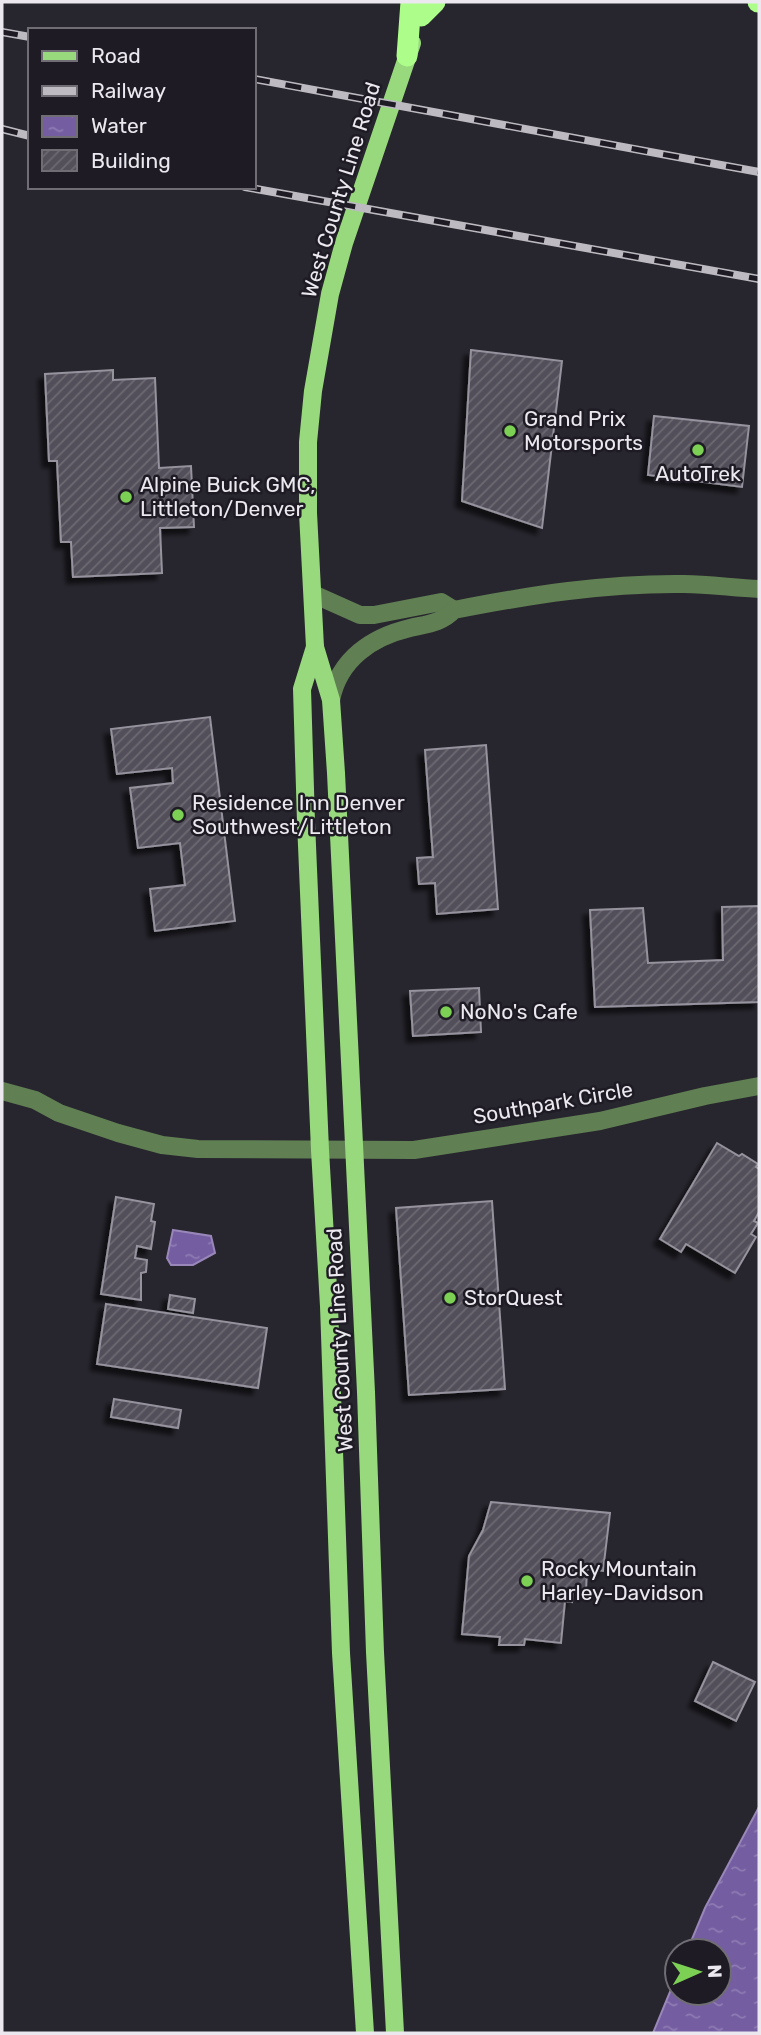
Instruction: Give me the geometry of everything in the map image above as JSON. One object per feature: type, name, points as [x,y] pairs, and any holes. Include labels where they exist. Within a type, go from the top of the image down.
[{"type":"highway","points":[[407,56],[423,5]]},
{"type":"main road","name":"West County Line Road","points":[[395,2033],[331,699],[314,647],[308,442],[313,391],[330,294],[344,243],[407,56]]},
{"type":"main road","name":"West County Line Road","points":[[314,647],[302,689],[320,1150],[329,1306],[341,1666],[365,2033]]},
{"type":"street","points":[[331,699],[334,684],[342,668],[355,654],[375,640],[395,632],[446,620],[454,610],[543,593],[634,585],[685,584],[759,589]]},
{"type":"street","points":[[313,594],[360,615],[374,615],[441,602],[454,610]]},
{"type":"street","name":"Southpark Circle","points":[[2,1091],[35,1100],[59,1113],[162,1145],[198,1149],[414,1150],[544,1130],[759,1086]]},
{"type":"water","points":[[173,1230],[211,1236],[215,1253],[193,1265],[171,1265],[167,1258]]},
{"type":"water","points":[[759,1807],[759,2033],[653,2033],[664,2007],[733,2007],[733,1937],[693,1937],[705,1908]]},
{"type":"building","name":"Grand Prix Motorsports","points":[[471,350],[562,361],[542,528],[462,501]]},
{"type":"building","name":"Alpine Buick GMC, Littleton/Denver","points":[[113,370],[113,380],[155,378],[159,468],[191,466],[194,527],[160,528],[162,573],[73,577],[71,542],[61,542],[57,461],[49,461],[45,374]]},
{"type":"building","name":"AutoTrek","points":[[654,416],[749,426],[742,487],[648,475]]},
{"type":"building","name":"Residence Inn Denver Southwest/Littleton","points":[[210,717],[235,921],[155,931],[150,889],[185,885],[180,843],[138,848],[130,788],[173,783],[172,768],[117,774],[111,729]]},
{"type":"building","points":[[486,745],[498,909],[437,914],[435,883],[419,884],[417,858],[433,857],[425,750]]},
{"type":"building","points":[[759,906],[759,1002],[595,1007],[590,910],[643,908],[648,963],[723,960],[722,907]]},
{"type":"building","name":"NoNo's Cafe","points":[[479,988],[481,1032],[413,1036],[410,991]]},
{"type":"building","points":[[717,1143],[739,1156],[742,1154],[758,1164],[756,1167],[759,1169],[759,1212],[754,1221],[758,1223],[751,1234],[756,1237],[735,1273],[686,1244],[681,1252],[660,1239]]},
{"type":"building","points":[[116,1197],[154,1204],[151,1221],[155,1222],[151,1249],[137,1246],[135,1258],[147,1260],[146,1272],[141,1273],[141,1300],[101,1294]]},
{"type":"building","name":"StorQuest","points":[[492,1201],[505,1389],[409,1395],[396,1208]]},
{"type":"building","points":[[170,1295],[195,1299],[193,1313],[168,1309]]},
{"type":"building","points":[[106,1304],[267,1328],[258,1388],[97,1364]]},
{"type":"building","points":[[114,1399],[181,1410],[178,1428],[111,1417]]},
{"type":"building","name":"Rocky Mountain Harley-Davidson","points":[[491,1502],[610,1513],[603,1571],[587,1569],[586,1592],[573,1591],[572,1602],[565,1601],[561,1643],[525,1639],[524,1645],[499,1645],[500,1637],[462,1634],[469,1556],[483,1530]]},
{"type":"building","points":[[713,1662],[755,1682],[736,1721],[695,1701]]},
{"type":"railway","points":[[2,32],[28,37]]},
{"type":"railway","points":[[256,79],[759,172]]},
{"type":"railway","points":[[2,129],[28,136]]},
{"type":"railway","points":[[256,189],[759,279]]},
{"type":"place","name":"Grand Prix Motorsports","points":[[510,431]]},
{"type":"place","name":"AutoTrek","points":[[698,450]]},
{"type":"place","name":"Alpine Buick GMC, Littleton/Denver","points":[[126,497]]},
{"type":"place","name":"Residence Inn Denver Southwest/Littleton","points":[[178,815]]},
{"type":"place","name":"NoNo's Cafe","points":[[446,1012]]},
{"type":"place","name":"StorQuest","points":[[450,1298]]},
{"type":"place","name":"Rocky Mountain Harley-Davidson","points":[[527,1581]]}]
